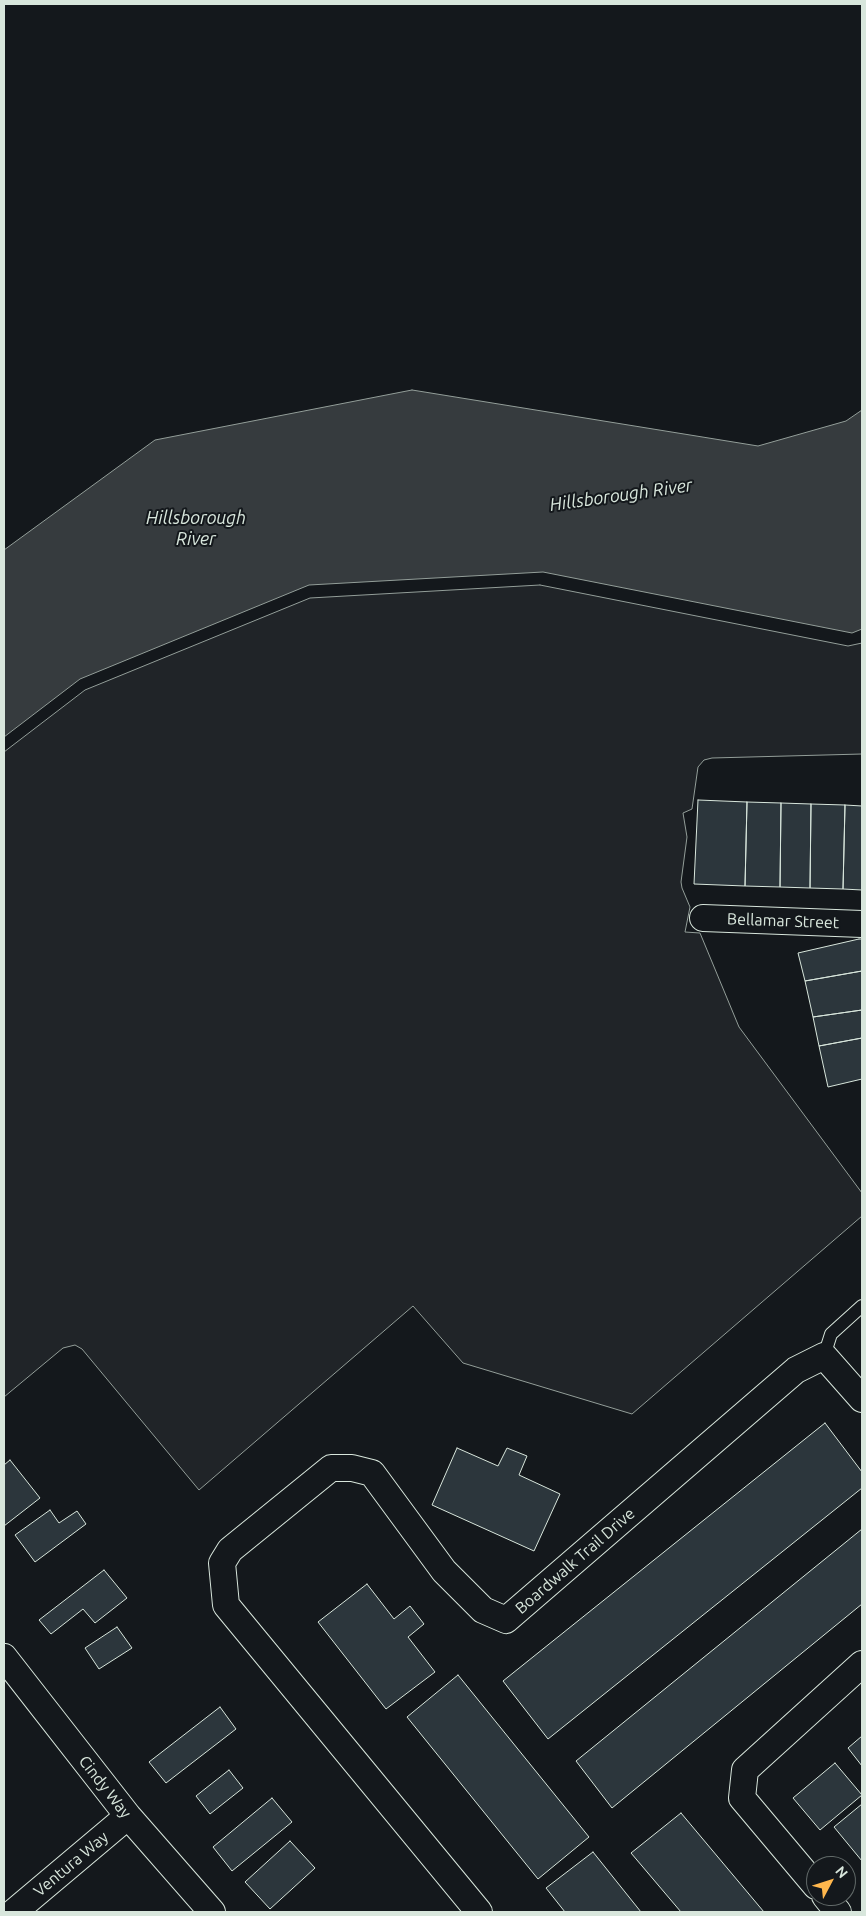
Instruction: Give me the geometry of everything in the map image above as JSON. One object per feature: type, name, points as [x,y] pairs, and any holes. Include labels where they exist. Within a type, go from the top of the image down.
[{"type":"street","name":"Bellamar Street","points":[[703,918],[862,924]]},
{"type":"street","points":[[824,1356],[862,1399]]},
{"type":"street","name":"Boardwalk Trail Drive","points":[[479,1912],[226,1605],[222,1563],[230,1550],[331,1468],[352,1468],[372,1473],[444,1571],[483,1610],[506,1620],[796,1370],[824,1356]]},
{"type":"street","name":"Cindy Way","points":[[4,1657],[128,1816],[212,1912]]},
{"type":"street","points":[[806,1874],[742,1798],[745,1770],[862,1664]]},
{"type":"street","name":"Ventura Way","points":[[14,1912],[128,1816]]},
{"type":"lane","points":[[824,1356],[831,1334],[862,1306]]},
{"type":"shaded area","points":[[540,585],[848,646],[862,643],[862,754],[712,758],[704,760],[698,767],[692,809],[683,813],[687,837],[681,882],[690,907],[685,932],[700,933],[739,1027],[862,1193],[862,1216],[632,1414],[463,1363],[413,1306],[199,1490],[82,1349],[75,1345],[63,1348],[4,1397],[4,752],[85,690],[310,598]]},
{"type":"water","name":"Hillsborough River","points":[[412,390],[758,446],[846,421],[862,410],[862,629],[852,633],[543,572],[309,585],[80,679],[4,737],[4,550],[155,440]]},
{"type":"building","points":[[698,800],[747,802],[745,886],[694,884]]},
{"type":"building","points":[[747,802],[781,803],[780,887],[745,886]]},
{"type":"building","points":[[781,803],[811,804],[810,888],[780,887]]},
{"type":"building","points":[[811,804],[845,805],[843,889],[810,888]]},
{"type":"building","points":[[845,805],[862,806],[862,890],[843,889]]},
{"type":"building","points":[[862,939],[862,971],[805,981],[798,953]]},
{"type":"building","points":[[862,971],[862,1010],[813,1017],[805,981]]},
{"type":"building","points":[[862,1010],[862,1038],[819,1046],[813,1017]]},
{"type":"building","points":[[862,1038],[862,1079],[828,1087],[819,1046]]},
{"type":"building","points":[[825,1423],[862,1472],[862,1488],[548,1739],[503,1681]]},
{"type":"building","points":[[457,1448],[498,1466],[507,1448],[527,1456],[519,1475],[560,1494],[534,1551],[432,1505]]},
{"type":"building","points":[[10,1460],[40,1498],[4,1526],[4,1465]]},
{"type":"building","points":[[50,1510],[59,1523],[77,1511],[86,1524],[35,1562],[15,1535]]},
{"type":"building","points":[[862,1529],[862,1604],[612,1808],[576,1761]]},
{"type":"building","points":[[104,1570],[127,1598],[95,1623],[83,1609],[51,1634],[39,1620]]},
{"type":"building","points":[[367,1584],[394,1619],[410,1606],[424,1624],[408,1637],[435,1672],[386,1709],[318,1622]]},
{"type":"building","points":[[117,1627],[132,1648],[99,1669],[85,1648]]},
{"type":"building","points":[[458,1675],[589,1837],[538,1879],[407,1717]]},
{"type":"building","points":[[220,1707],[236,1729],[166,1783],[149,1762]]},
{"type":"building","points":[[862,1736],[862,1766],[848,1748]]},
{"type":"building","points":[[835,1763],[862,1795],[820,1830],[793,1798]]},
{"type":"building","points":[[229,1770],[243,1788],[210,1814],[196,1796]]},
{"type":"building","points":[[272,1798],[292,1822],[232,1871],[213,1847]]},
{"type":"building","points":[[862,1804],[862,1861],[834,1827]]},
{"type":"building","points":[[681,1813],[764,1912],[681,1912],[631,1853]]},
{"type":"building","points":[[290,1841],[315,1868],[270,1909],[245,1882]]},
{"type":"building","points":[[593,1852],[641,1912],[565,1912],[546,1888]]}]
